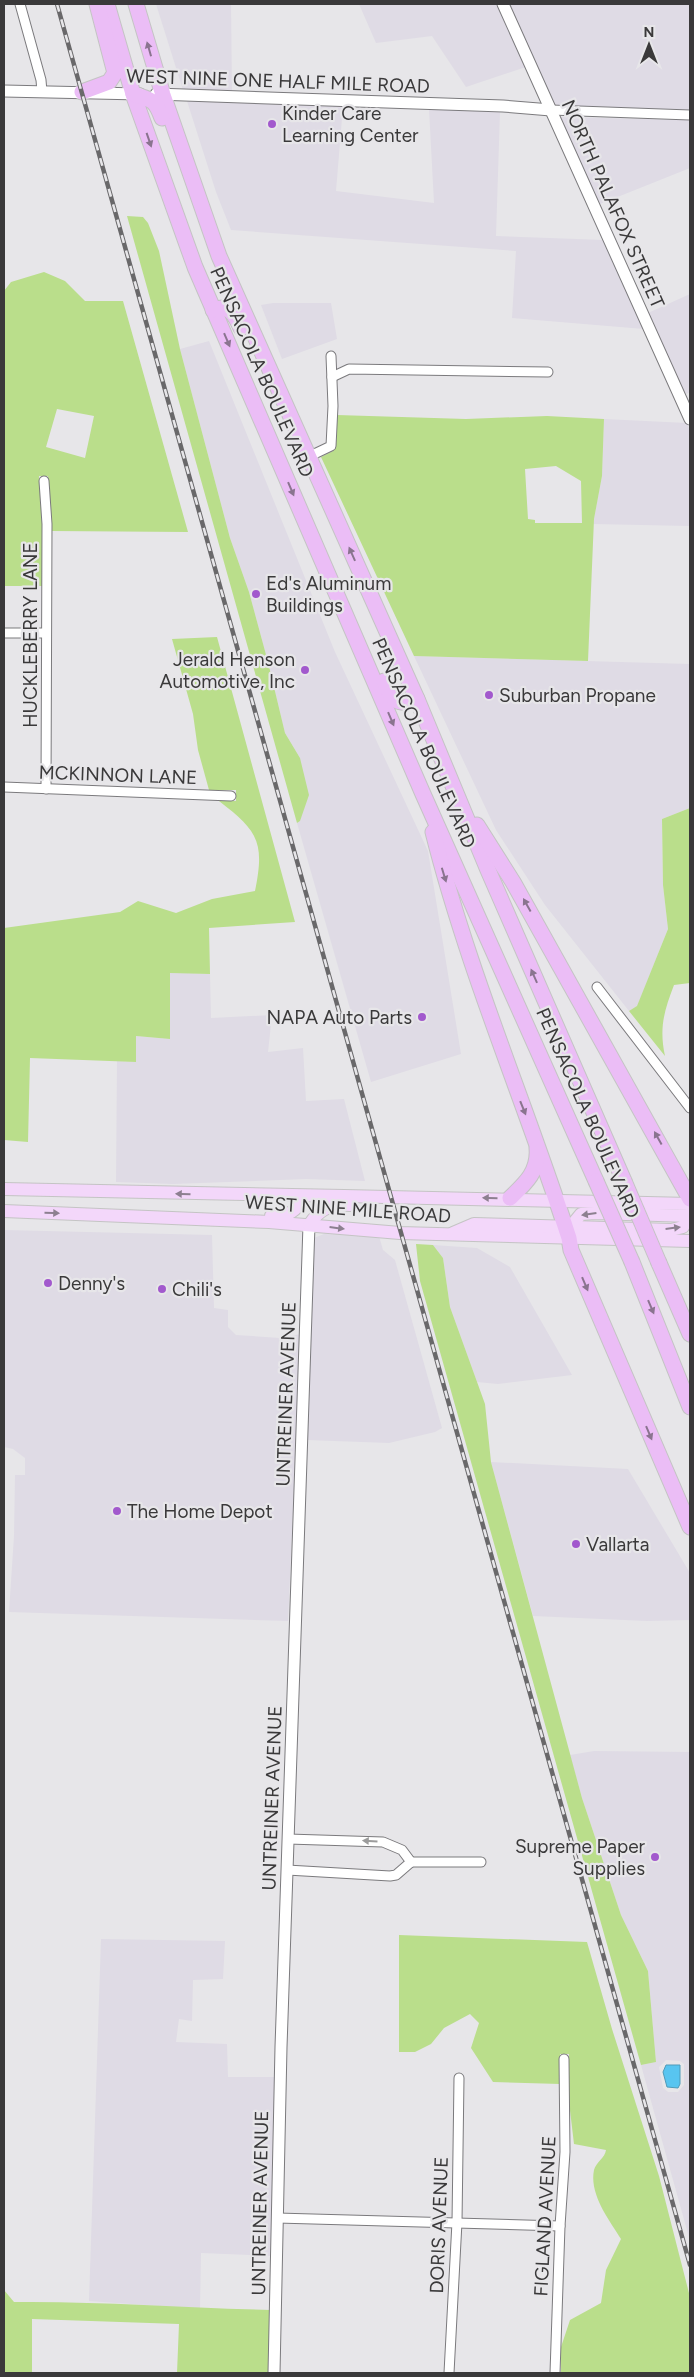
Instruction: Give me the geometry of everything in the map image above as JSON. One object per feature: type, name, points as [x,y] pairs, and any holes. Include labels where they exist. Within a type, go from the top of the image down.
[{"type":"highway","points":[[82,92],[109,82],[115,73],[97,4]]},
{"type":"highway","name":"PENSACOLA BOULEVARD","points":[[107,4],[133,94],[166,191],[213,310],[423,794],[632,1262],[690,1407]]},
{"type":"highway","points":[[116,4],[139,84],[163,95]]},
{"type":"highway","name":"PENSACOLA BOULEVARD","points":[[136,4],[163,95],[193,186],[219,256],[417,699],[488,870],[690,1334]]},
{"type":"highway","points":[[133,94],[149,98],[157,104],[200,228],[219,256]]},
{"type":"highway","points":[[213,310],[225,308],[235,315],[266,386],[286,406]]},
{"type":"highway","points":[[344,611],[365,636],[392,697],[399,702],[406,703],[417,699]]},
{"type":"highway","points":[[423,794],[440,863],[490,1017],[569,1231],[571,1250],[690,1527]]},
{"type":"highway","points":[[458,795],[513,882],[686,1184],[690,1200]]},
{"type":"highway","points":[[510,1198],[525,1184],[538,1160],[537,1141]]},
{"type":"main road","name":"WEST NINE MILE ROAD","points":[[4,1189],[381,1198],[510,1198],[690,1204]]},
{"type":"main road","points":[[4,1194],[31,1190]]},
{"type":"main road","points":[[188,1219],[194,1214],[202,1212],[285,1216],[299,1208],[305,1196]]},
{"type":"main road","points":[[309,1225],[316,1214],[324,1209],[335,1205],[362,1206],[381,1198]]},
{"type":"main road","name":"WEST NINE MILE ROAD","points":[[4,1211],[309,1225],[353,1230],[451,1234],[474,1224],[569,1231]]},
{"type":"main road","points":[[569,1231],[671,1230],[683,1227],[690,1215]]},
{"type":"main road","points":[[569,1231],[690,1241]]},
{"type":"street","points":[[20,4],[41,80],[42,92]]},
{"type":"street","name":"NORTH PALAFOX STREET","points":[[503,4],[690,419]]},
{"type":"street","name":"WEST NINE ONE HALF MILE ROAD","points":[[4,91],[503,106],[551,110]]},
{"type":"street","points":[[551,110],[690,115]]},
{"type":"street","points":[[308,457],[331,446],[334,406],[331,356]]},
{"type":"street","points":[[332,376],[349,369],[548,372]]},
{"type":"street","name":"HUCKLEBERRY LANE","points":[[44,481],[47,524],[46,789]]},
{"type":"street","points":[[4,633],[46,633]]},
{"type":"street","name":"MCKINNON LANE","points":[[4,787],[231,796]]},
{"type":"street","points":[[597,987],[690,1108]]},
{"type":"street","name":"UNTREINER AVENUE","points":[[274,2373],[287,1870],[309,1225]]},
{"type":"street","points":[[288,1839],[383,1842],[402,1850],[411,1862]]},
{"type":"street","points":[[287,1870],[390,1876],[396,1875],[411,1862],[481,1862]]},
{"type":"street","name":"FIGLAND AVENUE","points":[[555,2373],[560,2226],[565,2152],[564,2059]]},
{"type":"street","name":"DORIS AVENUE","points":[[449,2373],[457,2222],[459,2078]]},
{"type":"street","points":[[277,2218],[560,2226]]},
{"type":"shaded area","points":[[156,4],[231,4],[232,91],[183,90]]},
{"type":"shaded area","points":[[359,4],[498,4],[526,67],[466,87],[432,36],[376,43]]},
{"type":"shaded area","points":[[508,4],[690,4],[690,110],[554,105]]},
{"type":"shaded area","points":[[187,101],[343,106],[336,191],[434,203],[429,109],[500,112],[496,236],[604,240],[644,329],[512,318],[516,251],[231,230],[216,192]]},
{"type":"shaded area","points":[[559,117],[690,120],[690,168],[600,204]]},
{"type":"shaded area","points":[[690,294],[690,392],[684,395],[648,313]]},
{"type":"shaded area","points":[[273,303],[331,303],[337,339],[282,359],[261,305]]},
{"type":"shaded area","points":[[209,341],[335,652],[428,851],[461,1054],[371,1082],[297,823],[300,821],[300,758],[285,733],[249,592],[230,538],[180,349]]},
{"type":"shaded area","points":[[604,419],[687,423],[690,431],[690,526],[593,524],[602,476]]},
{"type":"shaded area","points":[[414,656],[690,664],[690,808],[662,819],[663,885],[668,929],[637,1007],[629,1011],[545,905],[496,830]]},
{"type":"shaded area","points":[[170,972],[210,974],[211,1018],[272,1015],[268,1052],[303,1048],[306,1101],[344,1099],[365,1181],[306,1179],[173,1184],[116,1182],[117,1061],[136,1062],[136,1036],[170,1039]]},
{"type":"shaded area","points":[[4,1230],[212,1235],[214,1308],[228,1310],[228,1327],[236,1335],[280,1338],[301,1334],[288,1621],[9,1612],[14,1536],[15,1475],[25,1475],[25,1458],[13,1449],[4,1447]]},
{"type":"shaded area","points":[[324,1234],[379,1236],[383,1250],[395,1260],[442,1428],[435,1432],[389,1443],[307,1440],[314,1238]]},
{"type":"shaded area","points":[[433,1245],[477,1248],[510,1267],[572,1375],[498,1384],[477,1382],[450,1307],[443,1258]]},
{"type":"shaded area","points":[[491,1462],[628,1469],[690,1573],[690,1620],[647,1621],[533,1616]]},
{"type":"shaded area","points":[[594,1751],[690,1752],[690,2241],[641,2065],[656,2062],[648,1971],[621,1915],[582,1798],[570,1755]],"holes":[[[666,2060],[680,2061],[684,2064],[684,2085],[678,2092],[668,2092],[663,2088],[659,2067]]]},
{"type":"shaded area","points":[[101,1939],[225,1941],[223,1979],[193,1980],[192,2021],[179,2019],[176,2042],[227,2044],[228,2077],[276,2077],[272,2256],[201,2253],[200,2309],[89,2301]]},
{"type":"green space","points":[[127,216],[143,217],[148,223],[159,251],[180,349],[230,538],[249,592],[285,733],[300,758],[309,795],[300,821],[297,823]]},
{"type":"green space","points":[[44,272],[65,281],[85,301],[123,301],[188,532],[51,531],[48,476],[39,476],[42,524],[42,586],[4,586],[4,291],[11,282]],"holes":[[[57,409],[94,416],[85,458],[46,447]]]},
{"type":"green space","points":[[337,415],[466,419],[547,416],[604,419],[602,476],[594,519],[588,661],[414,656],[321,457],[333,451],[336,445]],"holes":[[[556,466],[581,481],[582,523],[535,523],[535,520],[528,519],[525,469]]]},
{"type":"green space","points":[[217,637],[295,922],[209,928],[210,974],[170,973],[170,1039],[136,1036],[136,1062],[30,1058],[28,1142],[4,1140],[4,928],[120,912],[138,901],[176,913],[212,899],[255,891],[259,860],[255,839],[242,821],[219,801],[236,801],[236,790],[209,790],[198,750],[193,714],[172,639]]},
{"type":"green space","points":[[690,808],[690,983],[674,985],[670,994],[665,1012],[662,1037],[665,1056],[629,1011],[637,1006],[668,929],[663,885],[662,819]]},
{"type":"green space","points":[[416,1244],[433,1245],[443,1258],[450,1307],[485,1404],[491,1462],[582,1798],[621,1915],[648,1971],[656,2062],[641,2065],[420,1281]]},
{"type":"green space","points":[[399,1935],[587,1942],[612,2029],[659,2176],[690,2297],[690,2373],[561,2373],[561,2347],[570,2320],[601,2303],[606,2270],[621,2239],[601,2206],[594,2188],[594,2170],[606,2150],[574,2144],[569,2102],[569,2054],[560,2054],[560,2084],[493,2082],[471,2048],[479,2023],[470,2014],[444,2028],[431,2044],[415,2052],[399,2052]]},
{"type":"green space","points":[[4,2290],[14,2302],[271,2310],[270,2373],[177,2373],[179,2324],[32,2319],[32,2373],[4,2373]]},
{"type":"water","points":[[666,2065],[680,2065],[680,2084],[678,2088],[667,2087],[663,2072]]},
{"type":"railway","points":[[57,4],[690,2265]]},
{"type":"place","name":"Kinder Care Learning Center","points":[[272,124]]},
{"type":"place","name":"Ed's Aluminum Buildings","points":[[256,594]]},
{"type":"place","name":"Jerald Henson Automotive, Inc","points":[[305,670]]},
{"type":"place","name":"Suburban Propane","points":[[489,695]]},
{"type":"place","name":"NAPA Auto Parts","points":[[422,1017]]},
{"type":"place","name":"Denny's","points":[[48,1283]]},
{"type":"place","name":"Chili's","points":[[162,1289]]},
{"type":"place","name":"The Home Depot","points":[[117,1511]]},
{"type":"place","name":"Vallarta","points":[[576,1544]]},
{"type":"place","name":"Supreme Paper Supplies","points":[[655,1857]]}]
